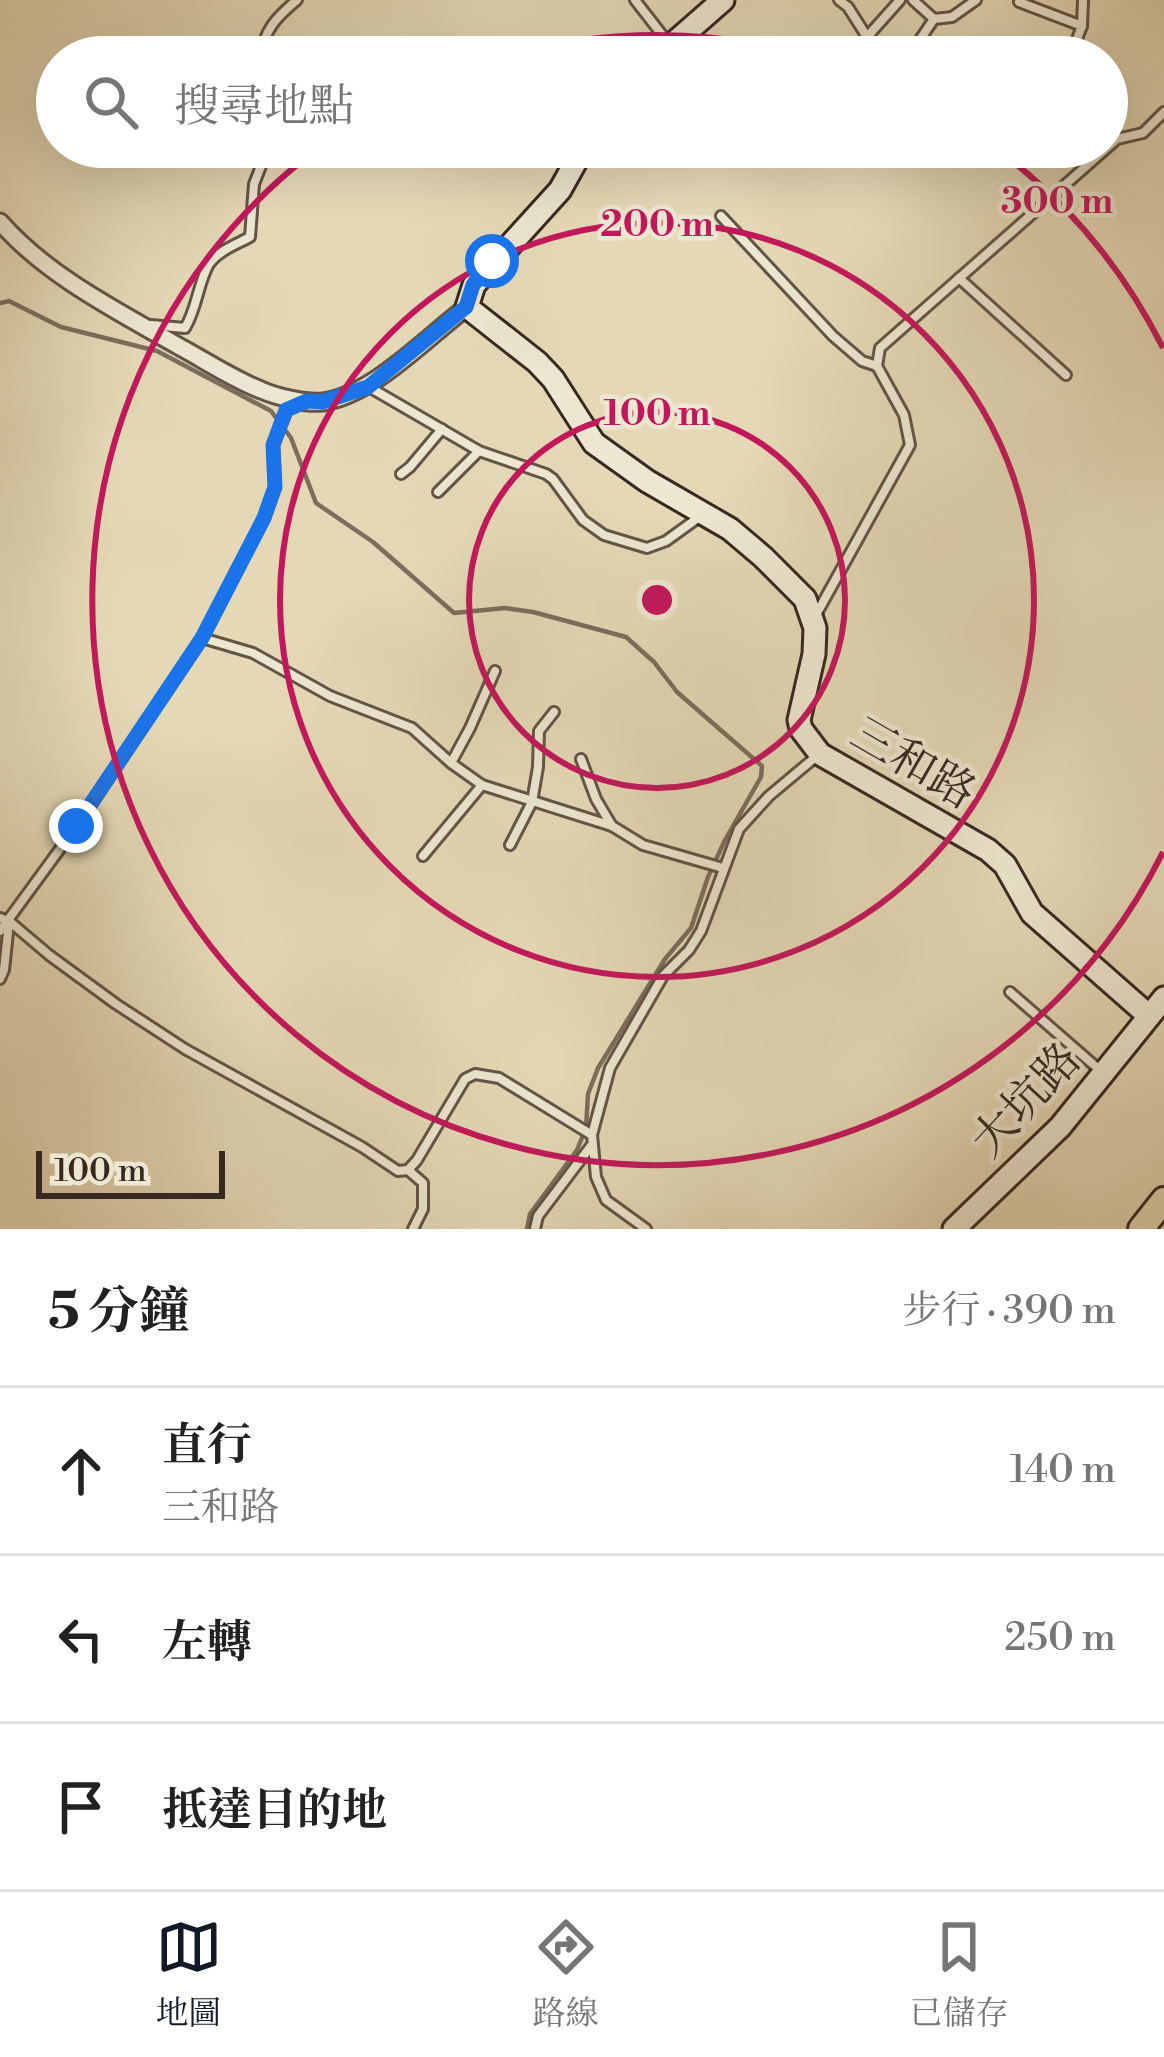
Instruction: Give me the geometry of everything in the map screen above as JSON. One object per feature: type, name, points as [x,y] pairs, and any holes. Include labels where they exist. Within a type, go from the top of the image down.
[{"type":"main road","points":[[686,36],[723,0]]},
{"type":"main road","points":[[572,168],[560,190],[473,285],[466,307],[537,362],[594,443],[764,557],[805,599],[814,618]]},
{"type":"main road","name":"三和路","points":[[814,618],[814,654],[799,721],[820,754],[988,850],[1005,865],[1032,913],[1149,1016]]},
{"type":"main road","name":"大坑路","points":[[954,1229],[1060,1126],[1164,998]]},
{"type":"main road","points":[[1141,1229],[1164,1200]]},
{"type":"street","points":[[0,222],[63,276],[138,323],[262,391],[307,401],[322,402],[368,387],[466,307]]},
{"type":"lane","points":[[265,36],[276,17],[297,0]]},
{"type":"lane","points":[[635,0],[657,36]]},
{"type":"lane","points":[[839,0],[866,36]]},
{"type":"lane","points":[[868,36],[901,0]]},
{"type":"lane","points":[[913,0],[934,19],[952,17],[976,0]]},
{"type":"lane","points":[[1078,36],[1083,0]]},
{"type":"lane","points":[[1019,2],[1082,26]]},
{"type":"lane","points":[[922,36],[934,19]]},
{"type":"lane","points":[[1128,137],[1143,133],[1164,112]]},
{"type":"lane","points":[[138,323],[185,328],[209,264],[250,237],[254,184],[260,168]]},
{"type":"lane","points":[[814,618],[910,445],[904,415],[877,366],[880,348],[1085,168]]},
{"type":"lane","points":[[721,216],[833,336],[862,361],[877,366]]},
{"type":"lane","points":[[959,278],[1066,375]]},
{"type":"lane","points":[[368,387],[479,451],[546,474],[583,520],[604,535],[647,548],[666,541],[704,514]]},
{"type":"lane","points":[[0,931],[202,638],[264,518],[275,487],[273,445],[286,410],[307,401]]},
{"type":"lane","points":[[401,473],[442,429]]},
{"type":"lane","points":[[438,492],[479,451]]},
{"type":"lane","points":[[202,638],[253,653],[330,696],[412,728],[482,785],[612,826],[644,845],[723,868]]},
{"type":"lane","points":[[451,763],[495,671]]},
{"type":"lane","points":[[510,845],[532,802],[537,737],[554,712]]},
{"type":"lane","points":[[646,1229],[607,1200],[596,1177],[592,1140],[610,1068],[663,976],[701,931],[740,829],[769,796],[820,754]]},
{"type":"lane","points":[[581,759],[612,826]]},
{"type":"lane","points":[[423,856],[482,785]]},
{"type":"lane","points":[[0,979],[5,920]]},
{"type":"lane","points":[[5,920],[116,1004],[185,1049],[398,1171],[408,1170],[417,1160],[466,1079],[475,1074],[499,1078],[592,1140]]},
{"type":"lane","points":[[1010,992],[1103,1072]]},
{"type":"lane","points":[[535,1229],[538,1216],[592,1140]]},
{"type":"lane","points":[[408,1170],[423,1183],[423,1209],[413,1229]]},
{"type":"waterway","points":[[0,303],[9,301],[61,327],[157,351],[271,411],[291,438],[316,503],[373,542],[454,613],[505,608],[626,637],[677,692],[762,766],[761,777],[708,877],[691,928],[665,959],[598,1068],[577,1150],[530,1214],[527,1229]]},
{"type":"route","points":[[76,826],[202,638],[264,518],[275,487],[273,445],[286,410],[368,387],[466,307],[473,285],[492,261]]}]
